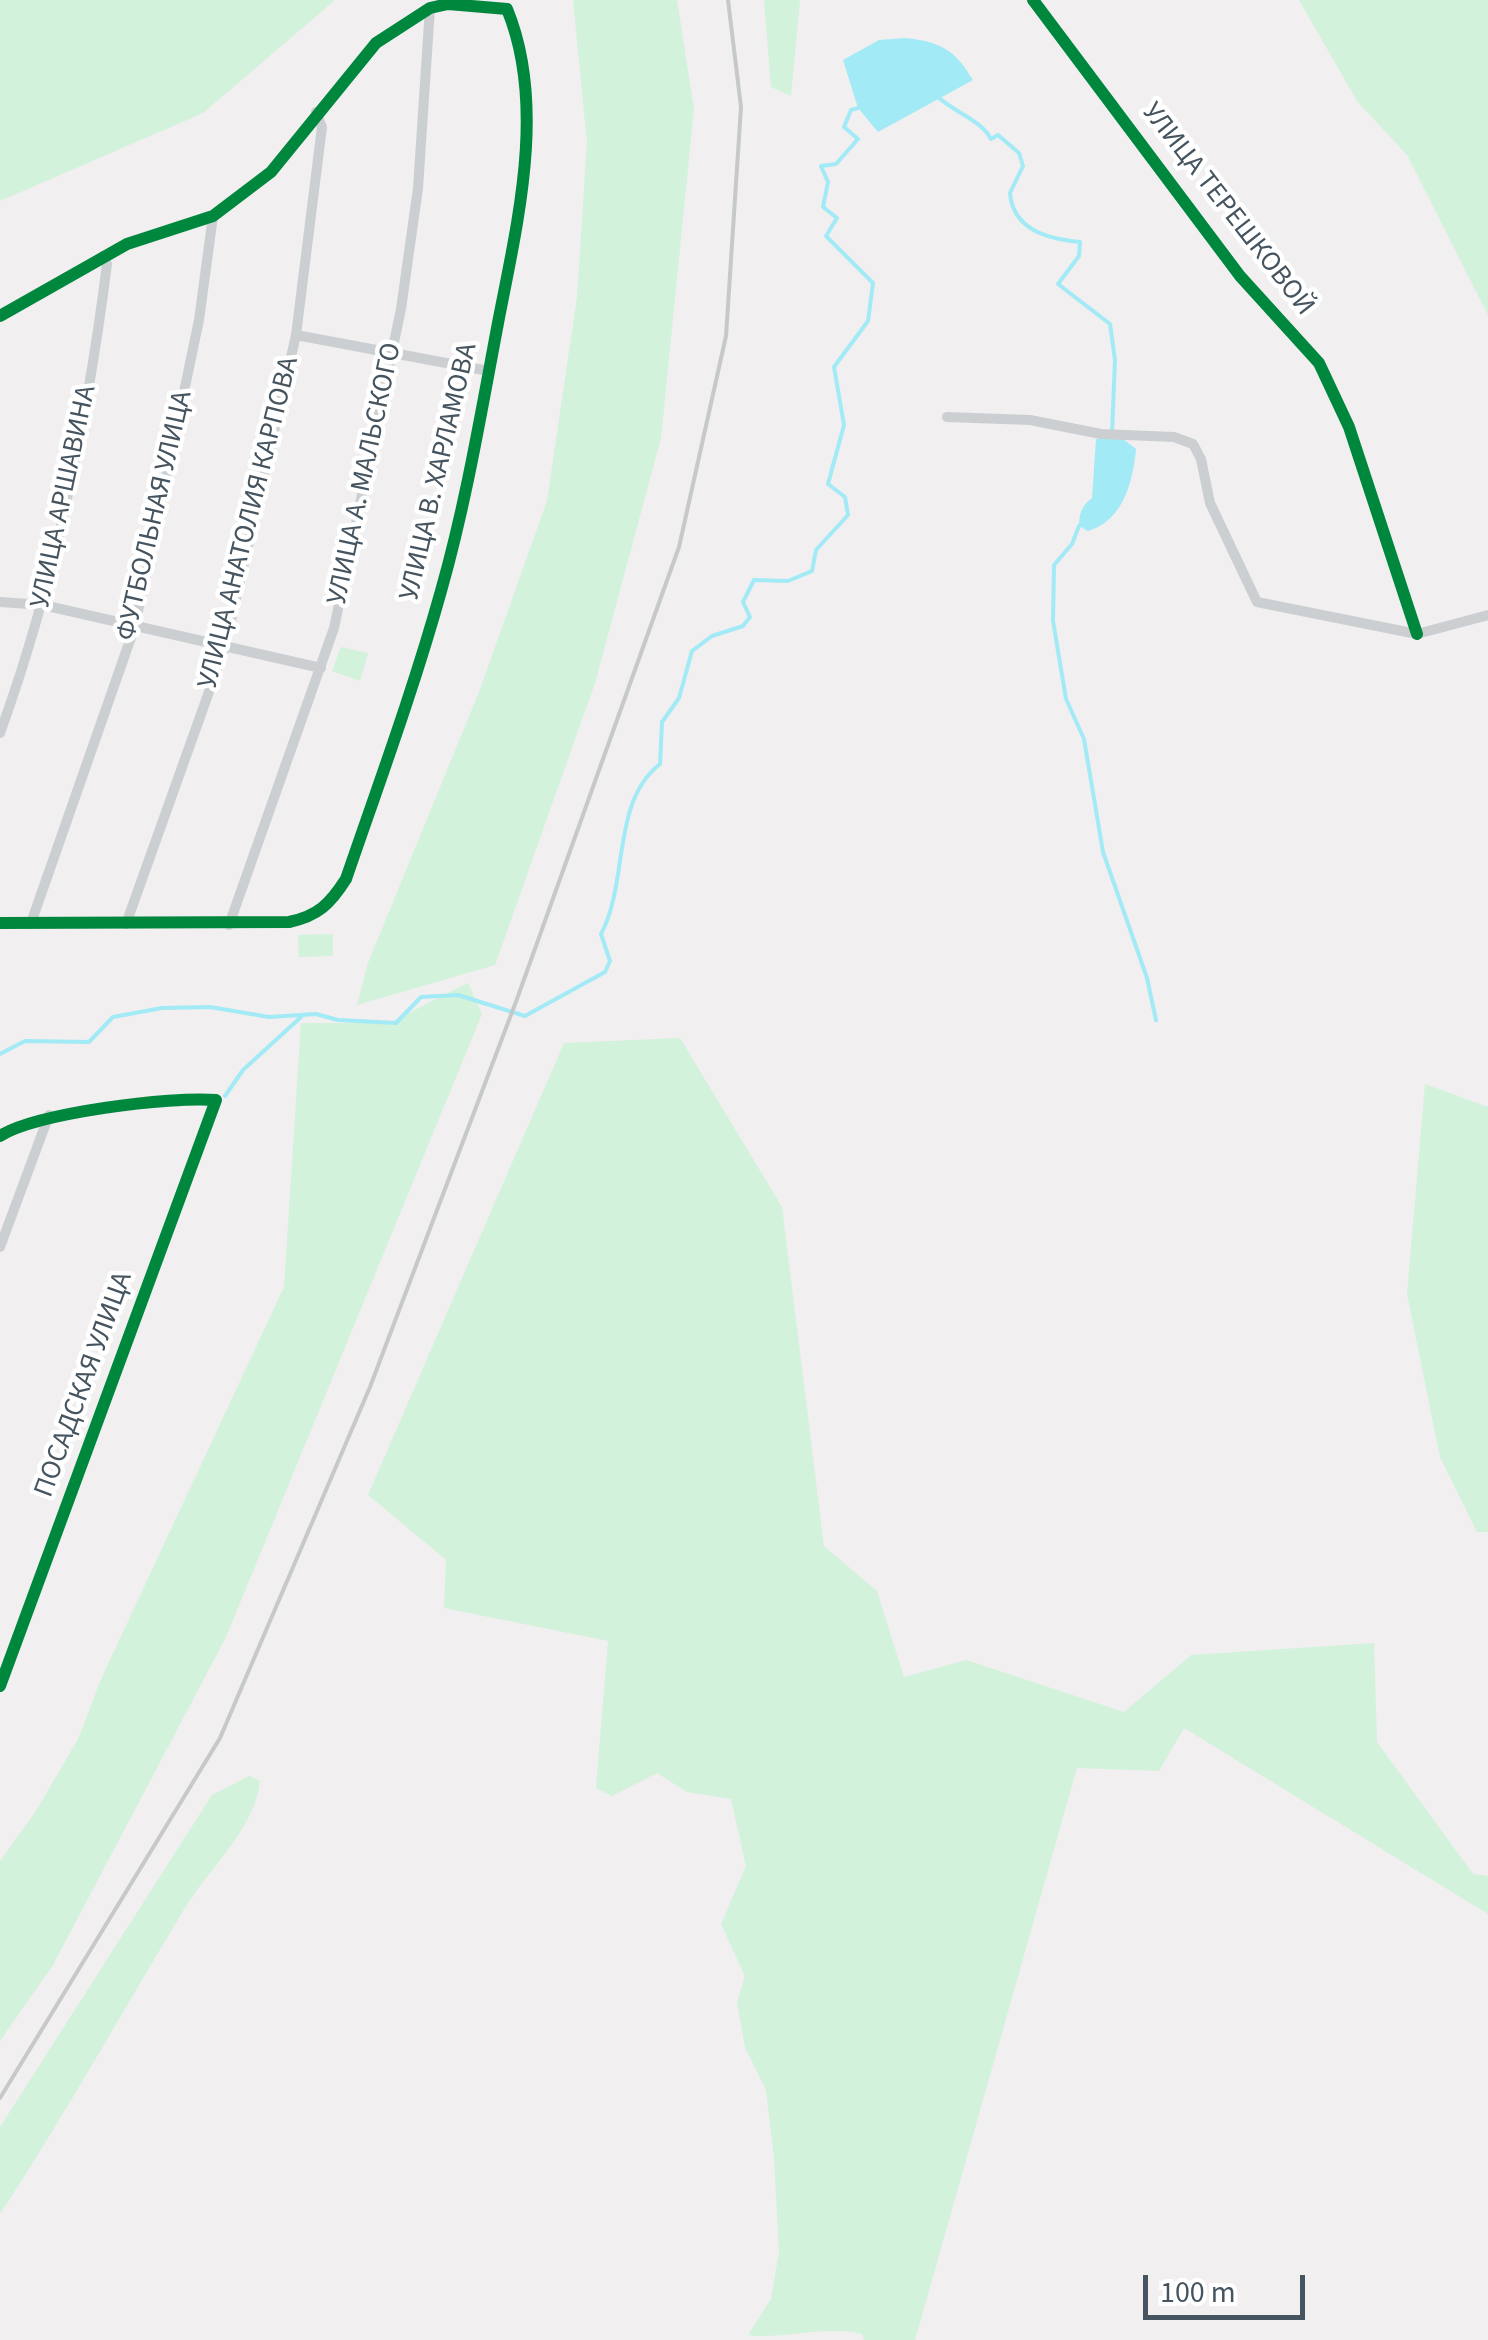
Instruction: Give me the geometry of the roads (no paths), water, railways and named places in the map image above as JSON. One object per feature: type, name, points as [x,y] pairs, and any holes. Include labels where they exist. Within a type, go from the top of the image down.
[{"type":"street","name":"УЛИЦА ТЕРЕШКОВОЙ","points":[[1033,0],[1240,276],[1320,363],[1349,427],[1418,634]]},
{"type":"street","name":"УЛИЦА В. ХАРЛАМОВА","points":[[0,922],[229,924],[311,917],[327,906],[346,879],[441,590],[489,371],[524,181],[522,86],[513,22],[507,8],[448,4],[430,8]]},
{"type":"street","points":[[0,316],[103,256],[213,216],[270,172],[376,43],[430,8]]},
{"type":"street","name":"УЛИЦА А. МАЛЬСКОГО","points":[[229,924],[334,628],[391,354],[418,188],[430,8]]},
{"type":"street","name":"УЛИЦА АНАТОЛИЯ КАРПОВА","points":[[126,924],[224,647],[296,335],[322,127],[316,112]]},
{"type":"street","name":"ФУТБОЛЬНАЯ УЛИЦА","points":[[31,923],[135,626],[199,320],[213,216]]},
{"type":"street","name":"УЛИЦА АРШАВИНА","points":[[0,733],[42,605],[94,367],[106,264],[103,256]]},
{"type":"street","points":[[296,335],[489,371]]},
{"type":"street","points":[[947,418],[1030,420],[1101,434],[1174,437],[1193,444],[1201,459],[1210,503],[1257,602],[1418,634],[1488,615]]},
{"type":"street","points":[[0,602],[42,605],[321,668]]},
{"type":"street","name":"ПОСАДСКАЯ УЛИЦА","points":[[0,1686],[216,1100],[50,1115]]},
{"type":"street","points":[[0,1136],[18,1124],[50,1115]]},
{"type":"street","points":[[0,1248],[50,1115]]},
{"type":"water","points":[[906,38],[946,49],[973,80],[878,132],[858,108],[843,60],[879,40]]},
{"type":"water","points":[[1096,439],[1123,439],[1136,449],[1124,499],[1110,519],[1088,531],[1079,522],[1083,507],[1092,498]]},
{"type":"waterway","points":[[938,97],[981,127],[991,139],[998,135],[1019,153],[1023,166],[1010,193],[1025,224],[1045,235],[1080,242],[1079,256],[1058,284],[1110,324],[1115,360],[1112,434]]},
{"type":"waterway","points":[[0,1054],[25,1041],[89,1042],[113,1017],[162,1008],[210,1007],[269,1017],[316,1014],[338,1020],[396,1023],[421,997],[458,995],[525,1016],[605,972],[610,961],[601,934],[610,913],[627,821],[634,799],[660,764],[662,722],[679,698],[692,651],[712,636],[743,626],[750,617],[743,602],[754,580],[788,581],[812,571],[816,550],[848,515],[845,497],[828,484],[844,425],[834,367],[868,321],[873,283],[826,236],[837,218],[823,207],[828,182],[821,166],[836,164],[858,139],[844,127],[851,110],[858,108]]},
{"type":"waterway","points":[[1079,526],[1072,544],[1054,565],[1053,621],[1066,699],[1084,739],[1103,852],[1147,978],[1156,1020]]},
{"type":"waterway","points":[[225,1096],[243,1070],[301,1017]]},
{"type":"railway","points":[[0,2098],[220,1738],[370,1387],[517,999],[679,547],[726,336],[741,107],[728,0]]}]
